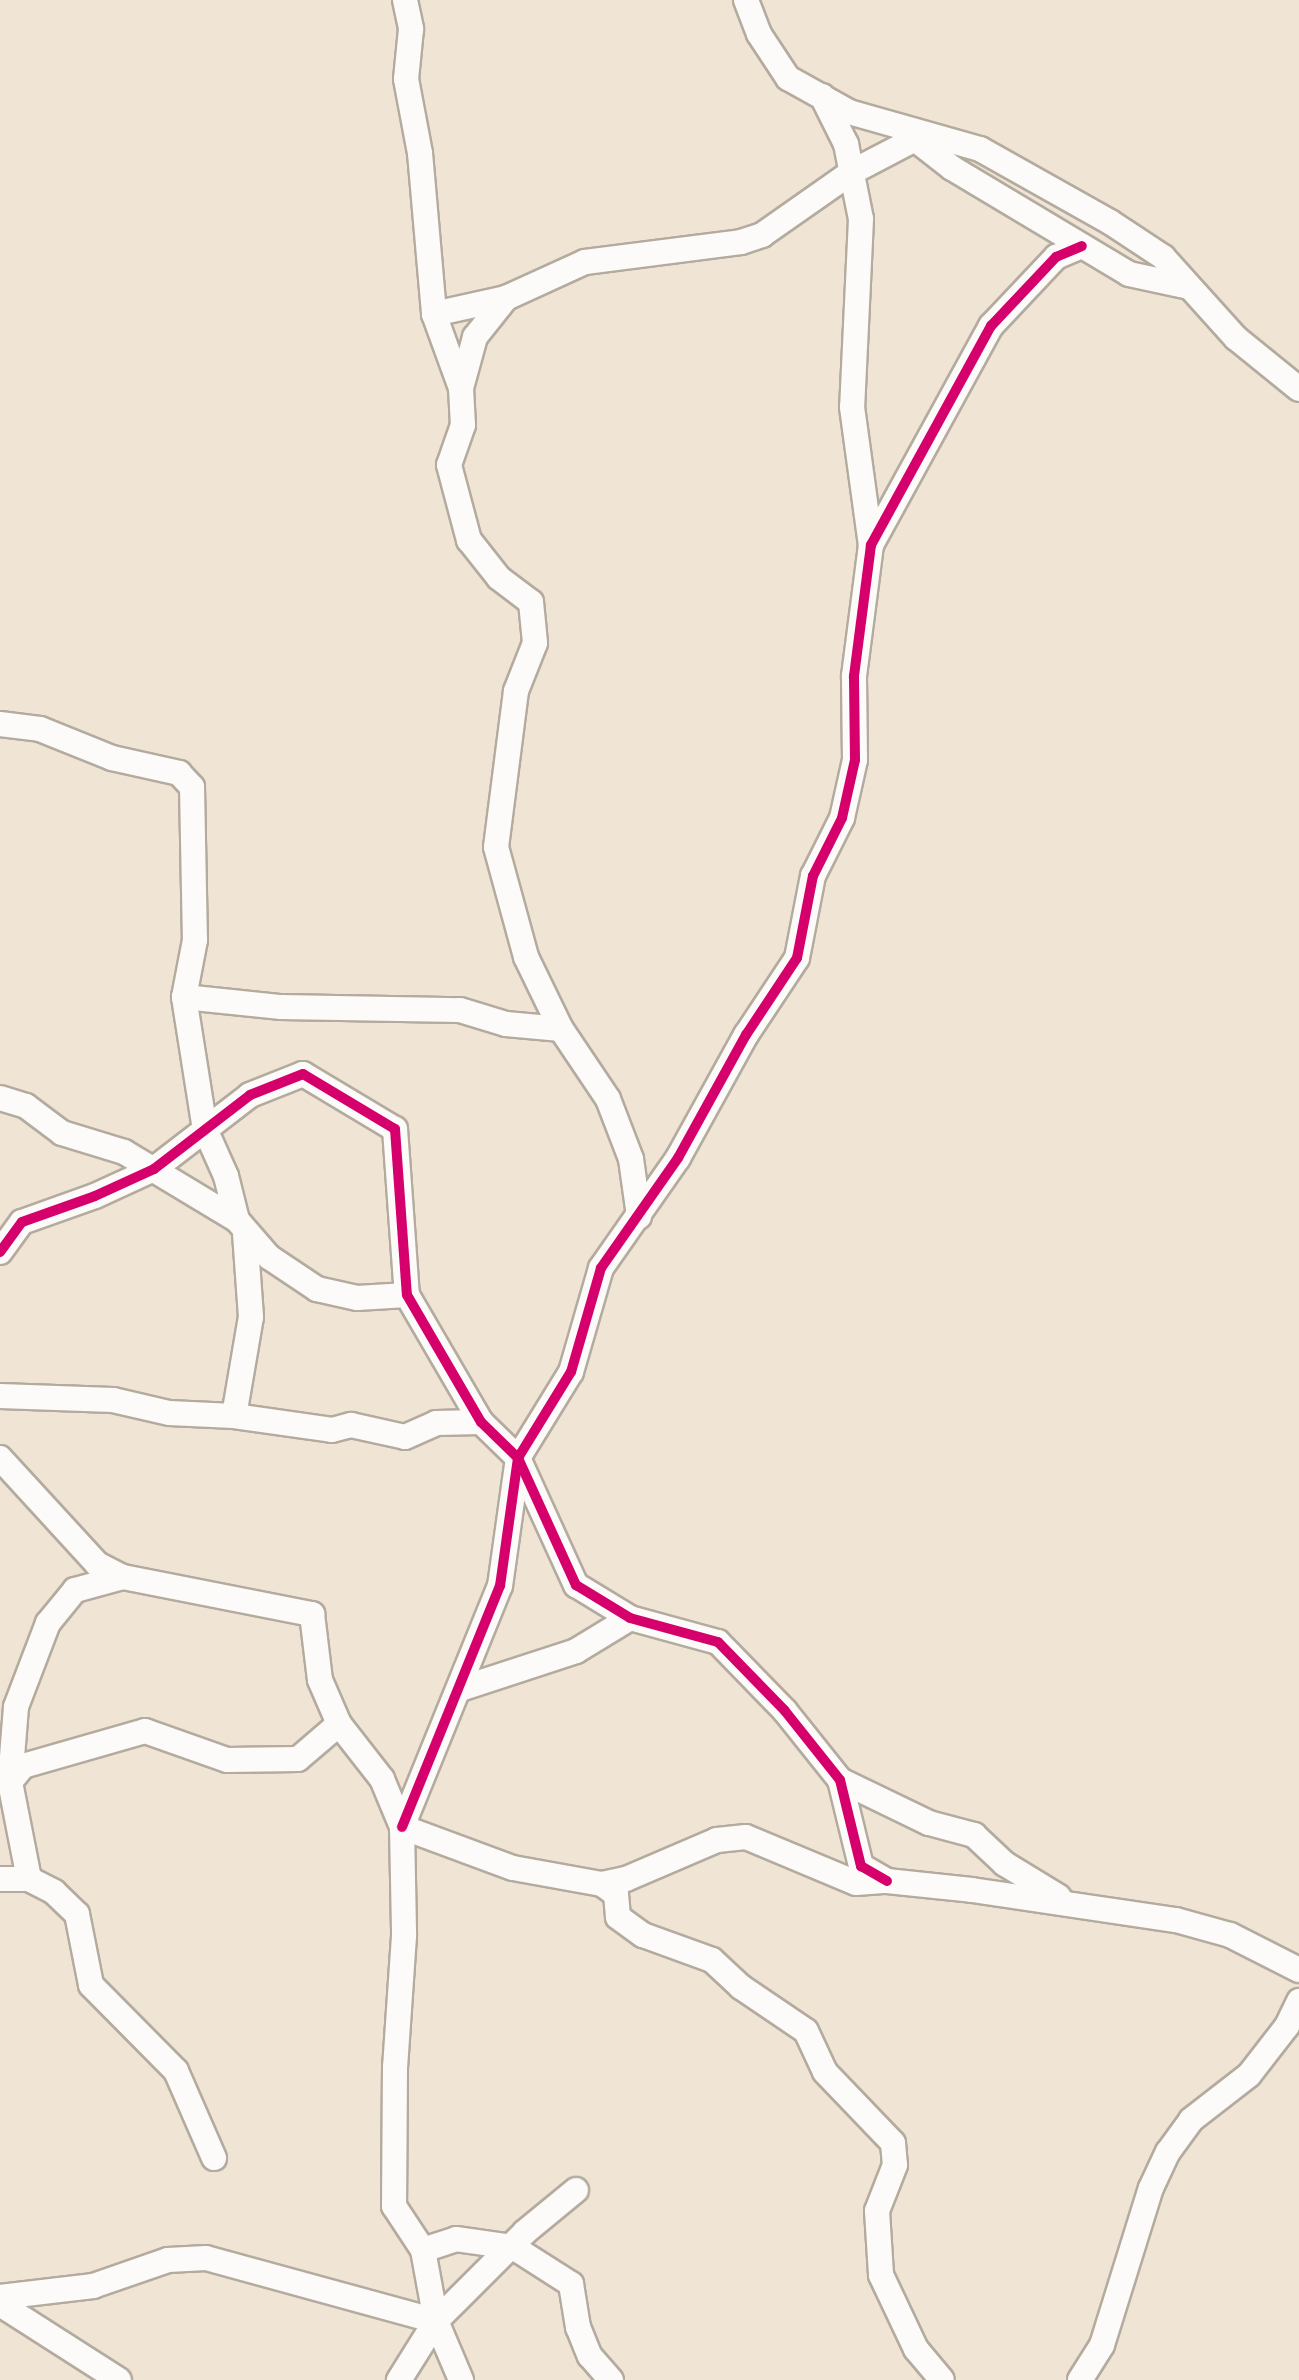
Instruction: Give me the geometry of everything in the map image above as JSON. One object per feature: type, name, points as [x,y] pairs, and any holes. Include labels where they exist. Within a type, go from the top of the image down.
[{"type":"street","points":[[405,0],[411,29],[406,79],[420,153],[434,314],[461,388],[463,425],[449,465],[468,540],[499,578],[531,602],[535,643],[516,691],[496,847],[526,957],[561,1029],[608,1099],[631,1159],[639,1216]]},
{"type":"street","points":[[746,0],[759,34],[788,78],[908,134],[980,149],[1014,164],[1163,257],[1185,286],[1236,338],[1299,389]]},
{"type":"street","points":[[402,1827],[500,1586],[518,1458],[571,1372],[601,1268],[639,1216],[713,1102],[746,1035],[797,958],[813,876],[842,818],[858,737],[854,676],[871,545],[852,407],[861,219],[846,144],[822,96]]},
{"type":"street","points":[[434,314],[506,298],[585,262],[741,242],[762,235],[908,134]]},
{"type":"street","points":[[908,134],[952,168],[1129,274],[1185,286]]},
{"type":"street","points":[[871,545],[990,327],[1056,257],[1082,246]]},
{"type":"street","points":[[461,388],[475,337],[506,298]]},
{"type":"street","points":[[0,724],[40,729],[112,758],[179,773],[192,787],[195,940],[184,998],[205,1129],[226,1176],[241,1227],[251,1317],[234,1416]]},
{"type":"street","points":[[184,998],[281,1007],[460,1010],[506,1024],[561,1029]]},
{"type":"street","points":[[0,1252],[22,1222],[96,1196],[154,1168],[250,1096],[303,1074],[395,1129],[407,1294],[481,1422],[518,1458],[576,1585],[630,1618],[718,1642],[785,1712],[839,1780],[860,1866],[887,1881]]},
{"type":"street","points":[[0,1098],[26,1106],[62,1133],[124,1152],[154,1168],[241,1227],[317,1289],[357,1298],[407,1294]]},
{"type":"street","points":[[0,1396],[113,1400],[169,1413],[234,1416],[332,1430],[351,1425],[405,1437],[436,1423],[481,1422]]},
{"type":"street","points":[[0,1458],[97,1564],[123,1577],[312,1614],[320,1680],[339,1724],[382,1779],[402,1827],[404,1936],[395,2067],[394,2206],[423,2250],[436,2321],[461,2380]]},
{"type":"street","points":[[29,1879],[10,1782],[16,1707],[48,1623],[75,1591],[123,1577]]},
{"type":"street","points":[[460,1689],[576,1651],[630,1618]]},
{"type":"street","points":[[10,1782],[23,1766],[145,1731],[227,1760],[298,1759],[339,1724]]},
{"type":"street","points":[[839,1780],[929,1824],[974,1835],[1005,1864],[1069,1903]]},
{"type":"street","points":[[402,1827],[513,1868],[602,1884],[626,1879],[717,1840],[746,1837],[856,1883],[887,1881],[1069,1903],[1176,1920],[1230,1935],[1299,1970]]},
{"type":"street","points":[[0,1879],[29,1879],[54,1892],[77,1914],[91,1984],[176,2071],[214,2158]]},
{"type":"street","points":[[602,1884],[616,1894],[618,1917],[643,1935],[712,1960],[741,1987],[806,2031],[825,2072],[893,2143],[895,2165],[877,2211],[881,2275],[916,2349],[942,2380]]},
{"type":"street","points":[[1080,2380],[1102,2345],[1151,2188],[1168,2152],[1191,2120],[1249,2075],[1287,2026],[1299,2001]]},
{"type":"street","points":[[399,2380],[436,2321],[576,2190]]},
{"type":"street","points":[[423,2250],[456,2239],[513,2247],[572,2284],[578,2327],[590,2356],[611,2380]]},
{"type":"street","points":[[0,2297],[93,2287],[168,2260],[206,2258],[436,2321]]},
{"type":"street","points":[[0,2304],[119,2380]]},
{"type":"cycle path","points":[[402,1827],[500,1586],[518,1458],[571,1372],[601,1268],[678,1158],[746,1035],[797,958],[813,876],[842,818],[855,760],[854,676],[871,545],[991,326],[1056,257],[1082,246]]},
{"type":"cycle path","points":[[0,1252],[22,1222],[95,1196],[154,1169],[250,1095],[303,1074],[395,1129],[407,1295],[481,1422],[518,1458],[576,1585],[630,1618],[718,1642],[785,1711],[840,1780],[861,1866],[887,1881]]}]
